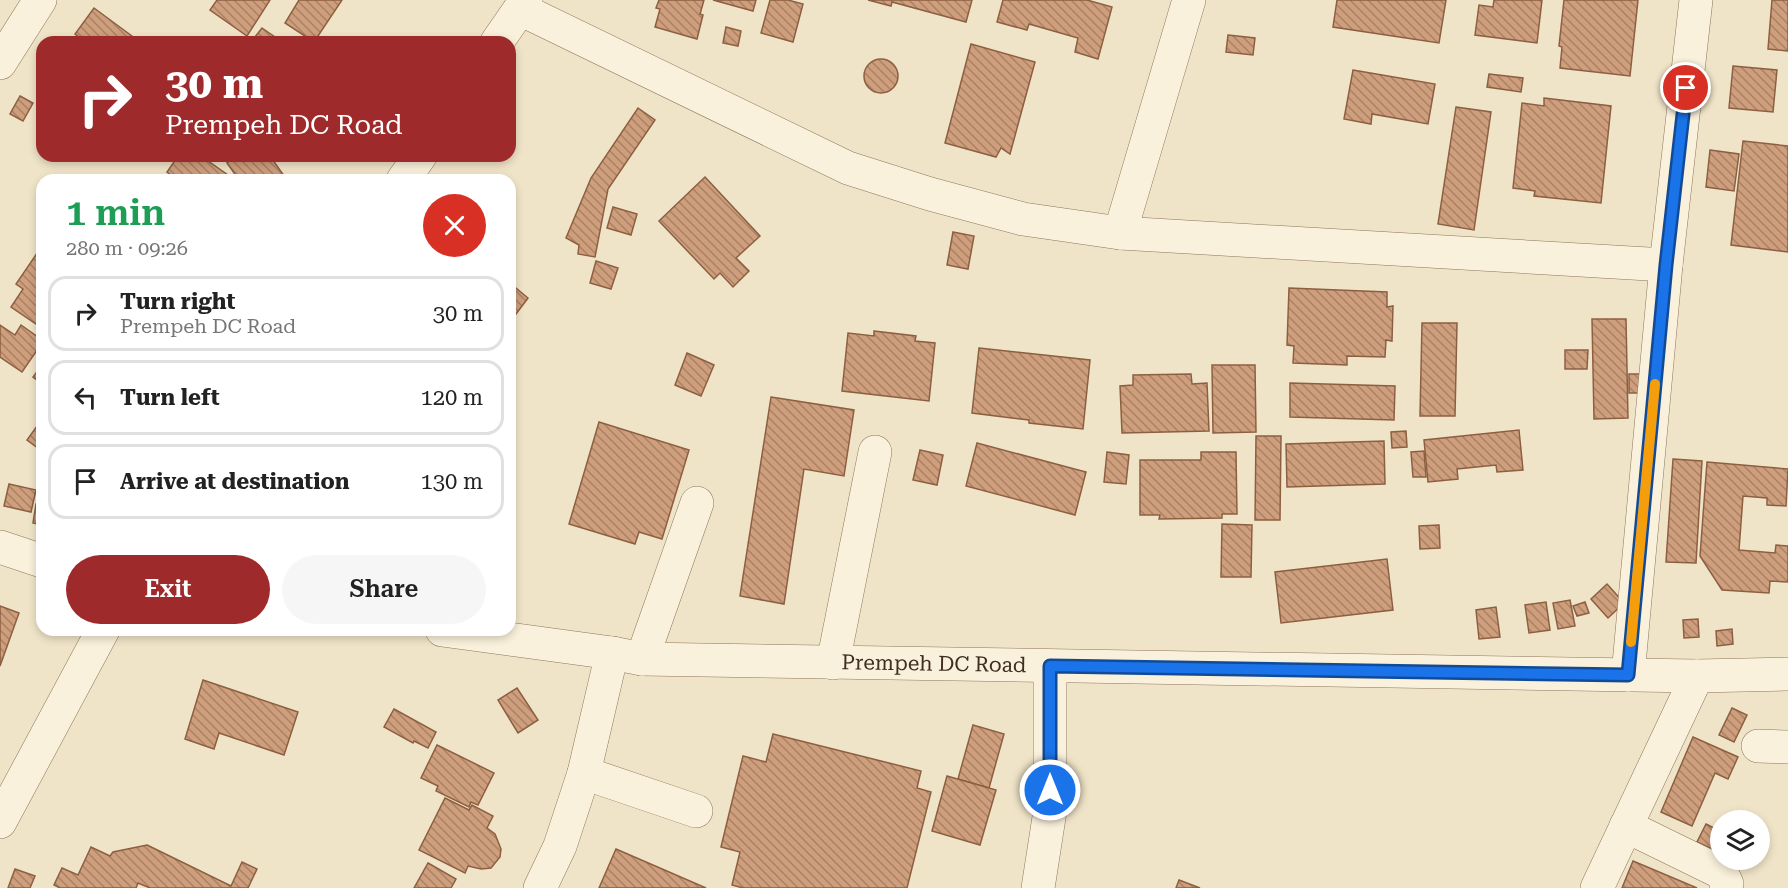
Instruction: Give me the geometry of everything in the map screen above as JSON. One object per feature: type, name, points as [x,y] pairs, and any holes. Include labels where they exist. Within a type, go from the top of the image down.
[{"type":"street","points":[[0,63],[40,0]]},
{"type":"street","points":[[1120,233],[1189,0]]},
{"type":"street","points":[[1628,675],[1666,265],[1696,0]]},
{"type":"street","points":[[501,36],[523,4],[848,168],[930,194],[1023,219],[1120,233],[1666,265]]},
{"type":"street","points":[[833,663],[875,452]]},
{"type":"street","points":[[540,888],[560,846],[627,656],[697,503]]},
{"type":"street","points":[[0,548],[36,559]]},
{"type":"street","points":[[0,822],[99,636]]},
{"type":"street","name":"Prempeh DC Road","points":[[485,636],[627,656],[833,663],[1697,676],[1788,674]]},
{"type":"street","points":[[1038,888],[1050,811],[1050,666]]},
{"type":"street","points":[[1597,888],[1697,676]]},
{"type":"street","points":[[584,773],[696,811]]},
{"type":"street","points":[[1626,826],[1722,873],[1727,884],[1726,888]]},
{"type":"building","points":[[217,0],[270,0],[247,36],[210,10]]},
{"type":"building","points":[[299,0],[342,0],[318,36],[305,36],[285,23]]},
{"type":"building","points":[[659,0],[704,0],[697,39],[655,27],[660,9],[656,8]]},
{"type":"building","points":[[713,0],[756,0],[753,11]]},
{"type":"building","points":[[770,0],[788,0],[803,4],[793,42],[761,33]]},
{"type":"building","points":[[868,0],[972,0],[966,22],[892,2],[891,6]]},
{"type":"building","points":[[1003,0],[1087,0],[1112,7],[1098,59],[1075,52],[1078,38],[1029,24],[1027,30],[997,22]]},
{"type":"building","points":[[1337,0],[1446,0],[1439,43],[1333,27]]},
{"type":"building","points":[[1494,0],[1542,0],[1537,43],[1475,35],[1479,5],[1493,7]]},
{"type":"building","points":[[1564,0],[1638,0],[1630,76],[1560,68],[1562,47],[1559,46]]},
{"type":"building","points":[[1772,0],[1788,0],[1788,51],[1768,49]]},
{"type":"building","points":[[94,8],[132,36],[78,36],[75,34]]},
{"type":"building","points":[[726,27],[741,31],[738,46],[723,43]]},
{"type":"building","points":[[262,28],[274,36],[256,36]]},
{"type":"building","points":[[1228,35],[1255,38],[1253,55],[1226,52]]},
{"type":"building","points":[[971,44],[1035,62],[1010,154],[1001,148],[996,157],[945,143]]},
{"type":"building","points":[[881,59],[893,64],[898,76],[893,88],[881,93],[869,88],[864,76],[869,64]]},
{"type":"building","points":[[1733,66],[1777,70],[1773,112],[1729,108]]},
{"type":"building","points":[[1353,70],[1435,84],[1428,124],[1372,114],[1371,124],[1344,119]]},
{"type":"building","points":[[1489,74],[1523,78],[1521,92],[1487,87]]},
{"type":"building","points":[[20,96],[33,103],[23,121],[10,114]]},
{"type":"building","points":[[1544,98],[1611,106],[1601,203],[1534,196],[1535,191],[1513,188],[1522,103],[1544,106]]},
{"type":"building","points":[[1456,107],[1491,112],[1474,230],[1438,224]]},
{"type":"building","points":[[638,108],[655,120],[608,189],[595,257],[578,254],[579,245],[566,238],[591,178]]},
{"type":"building","points":[[1743,141],[1788,146],[1788,252],[1731,245]]},
{"type":"building","points":[[1710,150],[1739,154],[1734,191],[1706,187]]},
{"type":"building","points":[[174,162],[210,162],[226,174],[170,174],[167,172]]},
{"type":"building","points":[[274,162],[283,174],[235,174],[227,163]]},
{"type":"building","points":[[705,177],[760,236],[736,258],[749,271],[733,287],[720,273],[714,279],[659,221]]},
{"type":"building","points":[[613,207],[637,214],[631,235],[607,228]]},
{"type":"building","points":[[953,232],[974,236],[968,269],[947,265]]},
{"type":"building","points":[[36,255],[36,324],[11,307],[23,289],[16,284]]},
{"type":"building","points":[[596,261],[618,268],[611,289],[590,283]]},
{"type":"building","points":[[516,288],[528,298],[516,314]]},
{"type":"building","points":[[1289,288],[1387,292],[1387,307],[1393,306],[1392,341],[1386,340],[1385,357],[1347,356],[1347,365],[1293,363],[1294,346],[1287,345]]},
{"type":"building","points":[[1592,319],[1626,319],[1628,418],[1594,419]]},
{"type":"building","points":[[1422,323],[1457,323],[1455,416],[1420,416]]},
{"type":"building","points":[[0,325],[15,335],[21,325],[36,336],[36,352],[22,372],[0,357]]},
{"type":"building","points":[[874,331],[916,336],[915,341],[935,343],[929,401],[842,391],[848,333],[874,336]]},
{"type":"building","points":[[979,348],[1090,360],[1083,429],[972,413]]},
{"type":"building","points":[[1565,350],[1588,350],[1587,369],[1565,369]]},
{"type":"building","points":[[687,353],[714,365],[701,396],[675,385]]},
{"type":"building","points":[[1212,365],[1255,365],[1256,432],[1213,433]]},
{"type":"building","points":[[1191,374],[1192,384],[1207,383],[1209,431],[1122,433],[1120,386],[1133,385],[1133,375]]},
{"type":"building","points":[[1629,374],[1643,374],[1643,393],[1629,393]]},
{"type":"building","points":[[1290,383],[1395,386],[1394,420],[1290,417]]},
{"type":"building","points":[[771,397],[854,410],[844,476],[804,469],[784,604],[740,596]]},
{"type":"building","points":[[599,422],[689,450],[662,539],[639,532],[635,544],[569,524]]},
{"type":"building","points":[[36,427],[36,447],[27,440]]},
{"type":"building","points":[[1519,430],[1523,470],[1497,472],[1496,465],[1457,469],[1458,479],[1428,482],[1424,440]]},
{"type":"building","points":[[1406,431],[1407,447],[1392,448],[1391,432]]},
{"type":"building","points":[[1256,436],[1281,436],[1280,520],[1255,520]]},
{"type":"building","points":[[1384,441],[1385,484],[1287,487],[1286,444]]},
{"type":"building","points":[[977,443],[1086,472],[1075,515],[966,486]]},
{"type":"building","points":[[920,450],[943,455],[937,485],[913,480]]},
{"type":"building","points":[[1424,451],[1426,477],[1413,477],[1411,452]]},
{"type":"building","points":[[1107,452],[1129,455],[1126,484],[1104,482]]},
{"type":"building","points":[[1201,452],[1236,452],[1237,514],[1222,514],[1222,518],[1159,519],[1160,515],[1140,515],[1140,460],[1201,460]]},
{"type":"building","points":[[1673,459],[1702,461],[1696,563],[1666,562]]},
{"type":"building","points":[[1707,462],[1788,469],[1786,506],[1767,505],[1767,498],[1743,496],[1739,550],[1775,553],[1776,545],[1788,546],[1788,582],[1770,581],[1769,593],[1722,590],[1700,556]]},
{"type":"building","points":[[9,484],[36,490],[31,512],[4,506]]},
{"type":"building","points":[[36,504],[36,524],[33,523]]},
{"type":"building","points":[[1222,524],[1252,525],[1251,577],[1221,577]]},
{"type":"building","points":[[1439,525],[1440,548],[1420,549],[1419,526]]},
{"type":"building","points":[[1387,559],[1393,610],[1281,623],[1275,572]]},
{"type":"building","points":[[1607,584],[1624,603],[1608,618],[1591,599]]},
{"type":"building","points":[[1570,600],[1575,626],[1558,629],[1553,603]]},
{"type":"building","points":[[1546,602],[1550,630],[1529,633],[1525,605]]},
{"type":"building","points":[[1585,602],[1589,613],[1577,616],[1573,606]]},
{"type":"building","points":[[0,606],[19,613],[0,666]]},
{"type":"building","points":[[1496,607],[1500,637],[1479,639],[1476,610]]},
{"type":"building","points":[[1698,619],[1699,637],[1684,638],[1683,620]]},
{"type":"building","points":[[1732,629],[1733,644],[1717,646],[1716,631]]},
{"type":"building","points":[[203,680],[298,712],[284,755],[219,733],[214,749],[185,739]]},
{"type":"building","points":[[517,688],[538,720],[518,733],[498,700]]},
{"type":"building","points":[[1732,708],[1747,715],[1734,742],[1719,735]]},
{"type":"building","points":[[394,709],[436,732],[428,748],[414,741],[413,743],[384,727]]},
{"type":"building","points":[[973,725],[1004,734],[989,788],[958,779]]},
{"type":"building","points":[[773,734],[921,771],[917,788],[931,792],[907,888],[743,888],[732,885],[740,852],[721,847],[743,756],[766,762]]},
{"type":"building","points":[[1693,737],[1738,757],[1728,779],[1715,773],[1692,826],[1661,812]]},
{"type":"building","points":[[437,745],[494,773],[478,805],[471,802],[469,807],[436,791],[438,786],[421,778]]},
{"type":"building","points":[[947,776],[996,790],[980,845],[932,831]]},
{"type":"building","points":[[445,798],[469,810],[472,805],[493,816],[487,828],[495,834],[501,849],[500,857],[491,868],[481,869],[468,866],[465,873],[419,850]]},
{"type":"building","points":[[1706,824],[1710,826],[1710,848],[1697,842]]},
{"type":"building","points":[[147,845],[231,886],[242,862],[257,869],[248,888],[150,888],[138,883],[136,888],[60,888],[54,885],[62,868],[78,875],[91,847],[110,856],[113,852]]},
{"type":"building","points":[[616,849],[706,888],[599,888]]},
{"type":"building","points":[[1633,861],[1697,888],[1622,888]]},
{"type":"building","points":[[428,863],[456,879],[451,888],[414,888]]},
{"type":"building","points":[[15,869],[35,876],[30,888],[8,888]]},
{"type":"building","points":[[1179,880],[1200,888],[1176,888]]},
{"type":"slow traffic","points":[[1631,642],[1655,384]]},
{"type":"route","points":[[1050,790],[1050,666],[1628,675],[1666,265],[1686,88]]}]
